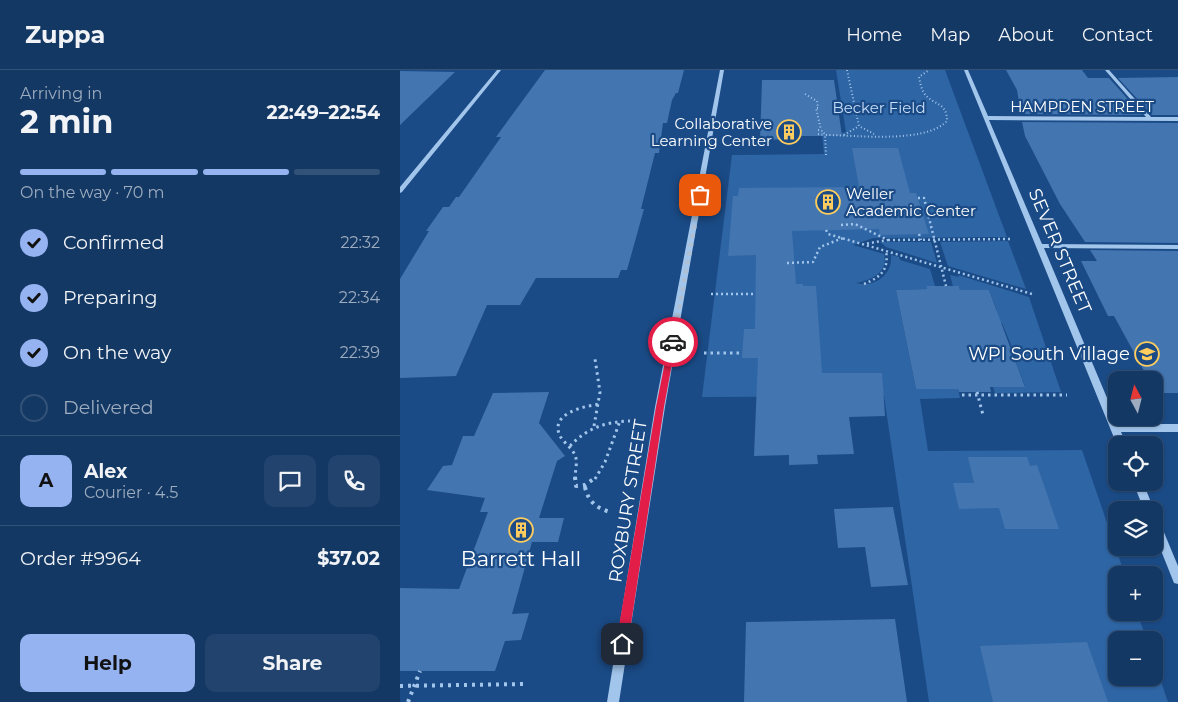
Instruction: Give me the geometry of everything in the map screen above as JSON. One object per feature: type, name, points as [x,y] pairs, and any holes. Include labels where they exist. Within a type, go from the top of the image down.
[{"type":"street","points":[[400,191],[499,70]]},
{"type":"street","name":"ROXBURY STREET","points":[[613,702],[660,407],[722,70]]},
{"type":"street","name":"SEVER STREET","points":[[966,70],[1118,436]]},
{"type":"street","points":[[1107,70],[1150,119]]},
{"type":"street","name":"HAMPDEN STREET","points":[[986,118],[1178,119]]},
{"type":"street","points":[[1039,246],[1178,247]]},
{"type":"street","points":[[1115,428],[1178,428]]},
{"type":"street","points":[[1163,539],[1174,560],[1178,579]]},
{"type":"path","points":[[847,70],[859,126]]},
{"type":"path","points":[[818,134],[879,136],[926,134],[942,127],[947,121],[945,108],[927,96],[919,78],[929,70]]},
{"type":"path","points":[[805,94],[817,101],[817,118],[819,130],[824,135],[826,155]]},
{"type":"path","points":[[843,135],[859,126]]},
{"type":"path","points":[[859,126],[879,136]]},
{"type":"path","points":[[918,198],[924,198],[928,210],[946,286]]},
{"type":"path","points":[[921,210],[928,210]]},
{"type":"path","points":[[841,224],[854,224],[888,240]]},
{"type":"path","points":[[826,230],[828,234],[1032,294]]},
{"type":"path","points":[[918,234],[921,240]]},
{"type":"path","points":[[787,263],[813,262],[820,247],[843,238]]},
{"type":"path","points":[[864,244],[888,240],[1011,239]]},
{"type":"path","points":[[864,284],[881,275],[887,268],[886,251]]},
{"type":"path","points":[[711,294],[755,294]]},
{"type":"path","points":[[704,353],[742,352]]},
{"type":"path","points":[[594,426],[601,396],[599,372],[595,359]]},
{"type":"path","points":[[977,394],[983,415]]},
{"type":"path","points":[[962,395],[1067,395]]},
{"type":"path","points":[[600,404],[578,407],[564,418],[559,425],[559,433],[570,446],[575,456],[574,480],[576,486],[585,487],[596,479],[606,462],[620,421]]},
{"type":"path","points":[[570,446],[582,434],[594,426],[630,421]]},
{"type":"path","points":[[585,487],[588,498],[596,507],[610,512]]},
{"type":"path","points":[[408,702],[420,671]]},
{"type":"path","points":[[400,686],[526,684]]},
{"type":"green space","name":"Becker Field","points":[[836,70],[945,70],[1007,237],[873,238],[853,245],[884,254],[884,266],[877,275],[856,283],[869,284],[876,282],[886,274],[891,262],[891,255],[899,257],[900,260],[930,269],[935,286],[926,287],[927,289],[896,290],[916,389],[958,389],[960,398],[920,399],[928,451],[1082,450],[1108,526],[1108,556],[1118,556],[1122,566],[1108,566],[1108,621],[1140,621],[1144,631],[1108,631],[1108,686],[1163,686],[1168,702],[929,702],[884,396],[702,397],[732,155],[824,154],[822,134],[846,132]]},
{"type":"green space","points":[[1008,241],[1026,289],[948,266],[940,242]]},
{"type":"green space","points":[[880,242],[931,242],[937,263],[886,247]]},
{"type":"green space","points":[[950,275],[959,277],[958,275],[1029,297],[1061,392],[995,393],[993,387],[1025,386],[1015,360],[1007,360],[1003,347],[1012,347],[1002,323],[994,323],[997,311],[989,290],[960,290],[959,286],[953,286]]},
{"type":"building","points":[[545,70],[684,70],[678,93],[676,93],[672,100],[667,123],[663,123],[659,153],[655,153],[641,209],[644,209],[627,270],[621,270],[618,278],[536,278],[520,305],[487,305],[456,376],[400,378],[400,279],[429,231],[426,231],[443,207],[449,207],[456,197],[459,197],[501,137],[496,137]]},
{"type":"building","points":[[1006,70],[1082,70],[1088,78],[1109,78],[1142,115],[1021,114],[1017,90]]},
{"type":"building","points":[[400,71],[455,72],[400,125]]},
{"type":"building","points":[[1178,77],[1178,115],[1152,115],[1118,78]]},
{"type":"building","points":[[762,80],[834,80],[842,136],[796,136],[796,139],[760,140]]},
{"type":"building","points":[[1022,122],[1178,123],[1178,243],[1085,242],[1060,204],[1025,136]]},
{"type":"building","points":[[852,148],[898,148],[910,193],[916,193],[929,234],[880,235],[879,229],[792,231],[796,284],[816,286],[822,373],[882,373],[885,416],[849,417],[854,454],[817,455],[818,464],[789,465],[789,455],[754,456],[758,358],[742,358],[744,329],[755,329],[756,255],[728,256],[733,196],[738,196],[739,188],[859,187]]},
{"type":"building","points":[[1090,250],[1178,251],[1178,393],[1163,393],[1163,371],[1144,371],[1114,316],[1108,316],[1081,261],[1097,261]]},
{"type":"building","points":[[926,286],[959,286],[960,290],[989,290],[1025,387],[990,387],[991,392],[959,392],[958,389],[916,389],[896,290],[927,289]]},
{"type":"building","name":"Barrett Hall","points":[[549,392],[539,423],[565,456],[557,461],[539,518],[564,518],[558,542],[532,542],[512,614],[529,613],[521,640],[505,641],[495,671],[400,671],[400,588],[459,589],[488,512],[480,512],[485,498],[427,490],[443,466],[452,465],[463,436],[474,436],[493,393]]},
{"type":"building","points":[[968,457],[1027,457],[1030,466],[1037,465],[1059,529],[1005,529],[999,508],[959,509],[953,483],[974,483]]},
{"type":"building","points":[[893,507],[908,585],[871,587],[865,547],[838,548],[834,509]]},
{"type":"building","points":[[895,619],[907,702],[744,702],[746,622]]},
{"type":"building","points":[[1087,642],[1108,702],[993,702],[980,646]]},
{"type":"way so far","points":[[673,342],[700,195]]},
{"type":"place","name":"Collaborative Learning Center","points":[[789,132]]},
{"type":"place","name":"Weller Academic Center","points":[[828,202]]},
{"type":"place","name":"WPI South Village","points":[[1147,354]]},
{"type":"place","name":"Barrett Hall","points":[[521,530]]},
{"type":"route","points":[[622,644],[660,407],[673,342]]}]
